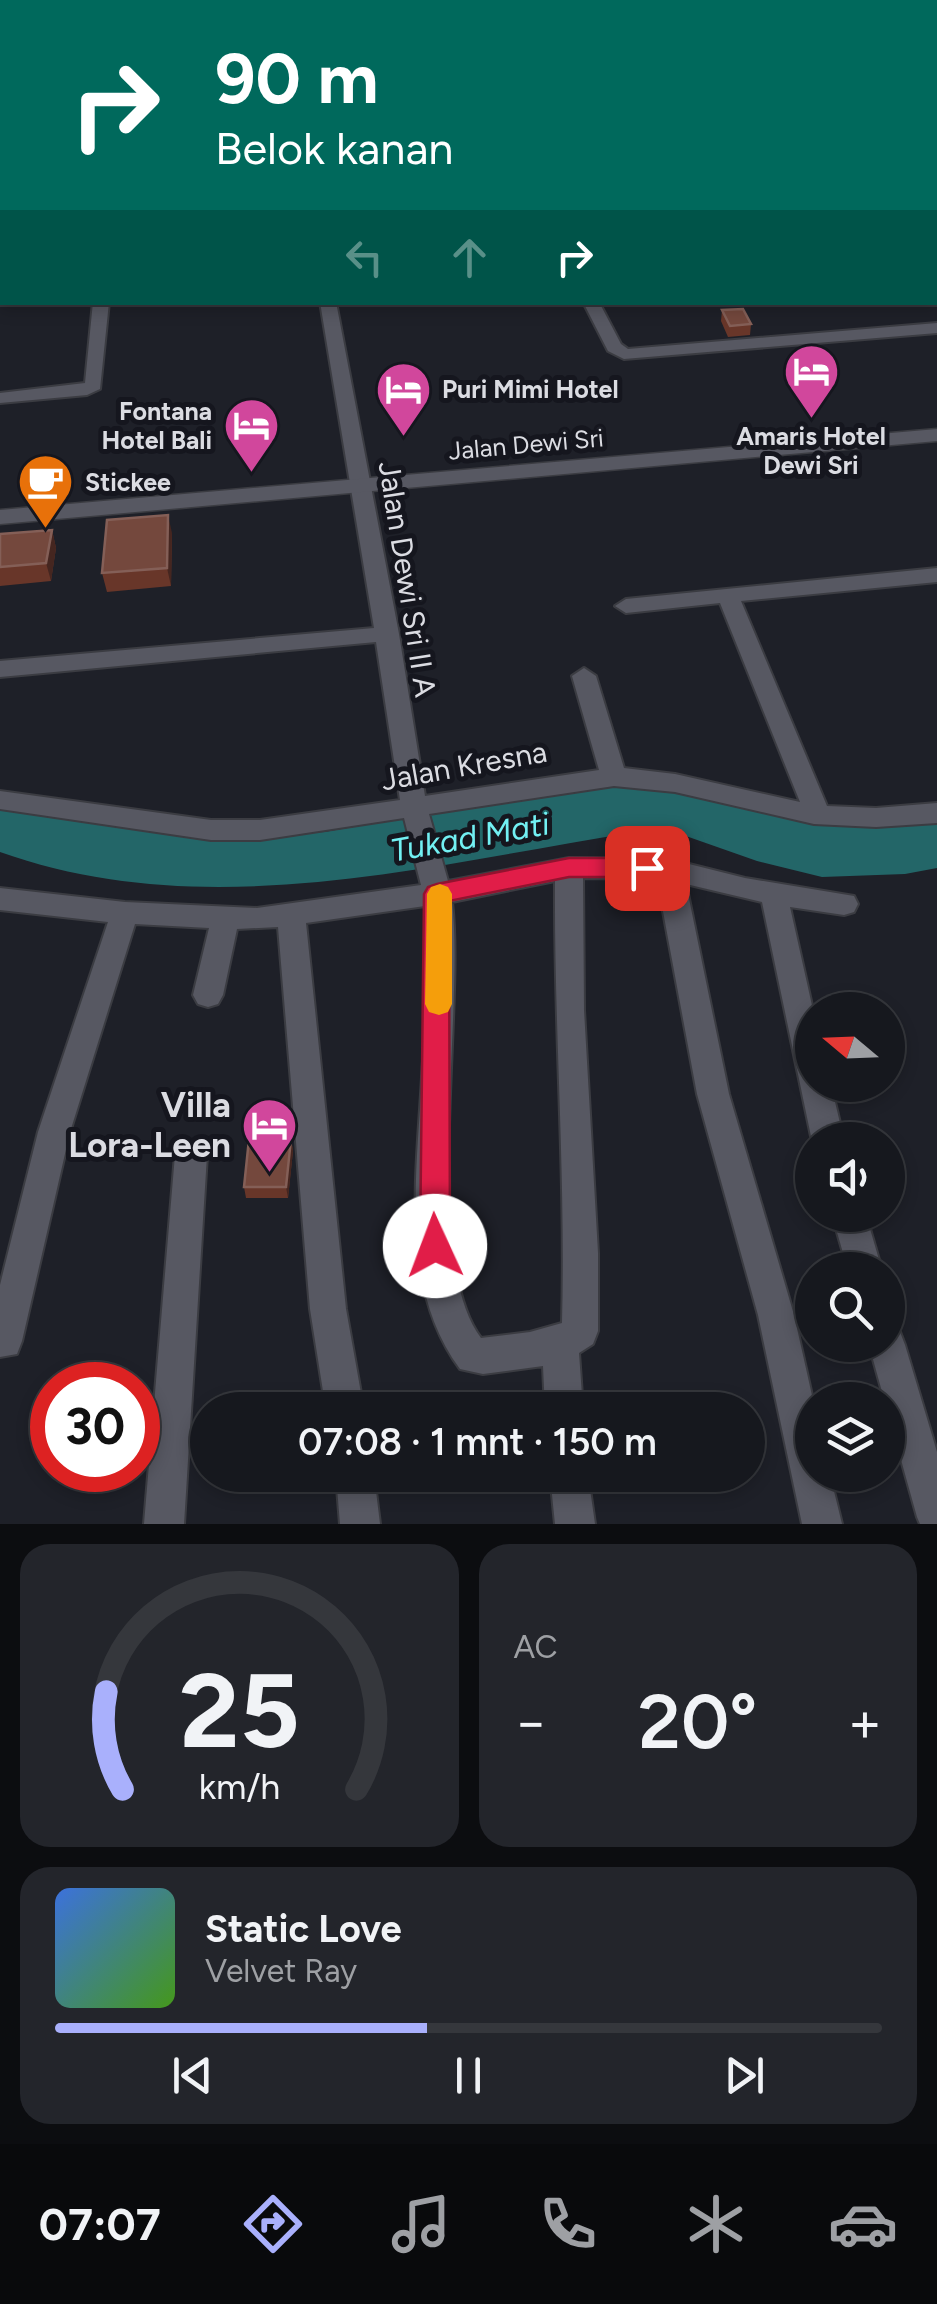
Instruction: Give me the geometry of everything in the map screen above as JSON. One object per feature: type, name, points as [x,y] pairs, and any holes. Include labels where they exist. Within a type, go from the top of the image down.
[{"type":"street","points":[[0,398],[87,390],[95,382],[101,305]]},
{"type":"street","name":"Jalan Dewi Sri II A","points":[[329,305],[388,634],[413,810],[436,890],[439,1044],[432,1211],[446,1313],[461,1346],[472,1356],[560,1345]]},
{"type":"street","points":[[592,305],[614,348],[624,354],[937,328]]},
{"type":"street","name":"Jalan Dewi Sri","points":[[0,517],[937,435]]},
{"type":"street","points":[[626,606],[937,575]]},
{"type":"street","points":[[728,596],[818,814]]},
{"type":"street","points":[[0,669],[388,634]]},
{"type":"street","points":[[584,676],[614,776]]},
{"type":"street","name":"Jalan Kresna","points":[[0,800],[211,830],[278,829],[614,776],[660,778],[818,814],[879,817],[937,812]]},
{"type":"street","points":[[563,1392],[560,1345],[575,1340],[582,1314],[570,1042],[569,868]]},
{"type":"street","points":[[0,899],[126,913],[225,919],[291,917],[569,868],[669,869],[774,894],[844,904]]},
{"type":"street","points":[[669,869],[713,1094],[776,1315],[822,1524]]},
{"type":"street","points":[[774,894],[795,995]]},
{"type":"street","points":[[4,1342],[54,1132],[126,913]]},
{"type":"street","points":[[291,917],[328,1309],[343,1392]]},
{"type":"street","points":[[208,996],[225,919]]},
{"type":"street","points":[[164,1524],[191,1155]]},
{"type":"street","points":[[892,1362],[937,1517]]},
{"type":"street","points":[[357,1492],[360,1524]]},
{"type":"street","points":[[571,1492],[575,1524]]},
{"type":"water","name":"Tukad Mati","points":[[609,783],[937,820],[937,868],[905,874],[822,877],[757,861],[683,835],[630,833],[394,873],[235,887],[156,884],[77,873],[0,852],[0,805],[203,839],[324,832]]},
{"type":"building","points":[[743,309],[751,324],[730,326],[722,310]]},
{"type":"building","points":[[168,515],[167,568],[102,573],[107,520]]},
{"type":"building","points":[[52,530],[46,563],[0,567],[0,534]]},
{"type":"building","name":"Villa Lora-Leen","points":[[249,1139],[291,1139],[286,1187],[244,1187]]},
{"type":"slow traffic","points":[[439,1004],[440,894]]},
{"type":"place","name":"Amaris Hotel Dewi Sri","points":[[811,420]]},
{"type":"place","name":"Puri Mimi Hotel","points":[[403,438]]},
{"type":"place","name":"Fontana Hotel Bali","points":[[251,474]]},
{"type":"place","name":"Stickee","points":[[46,531]]},
{"type":"place","name":"Villa Lora-Leen","points":[[270,1174]]},
{"type":"route","points":[[435,1246],[432,1211],[439,1044],[437,894],[569,868],[647,868]]}]
